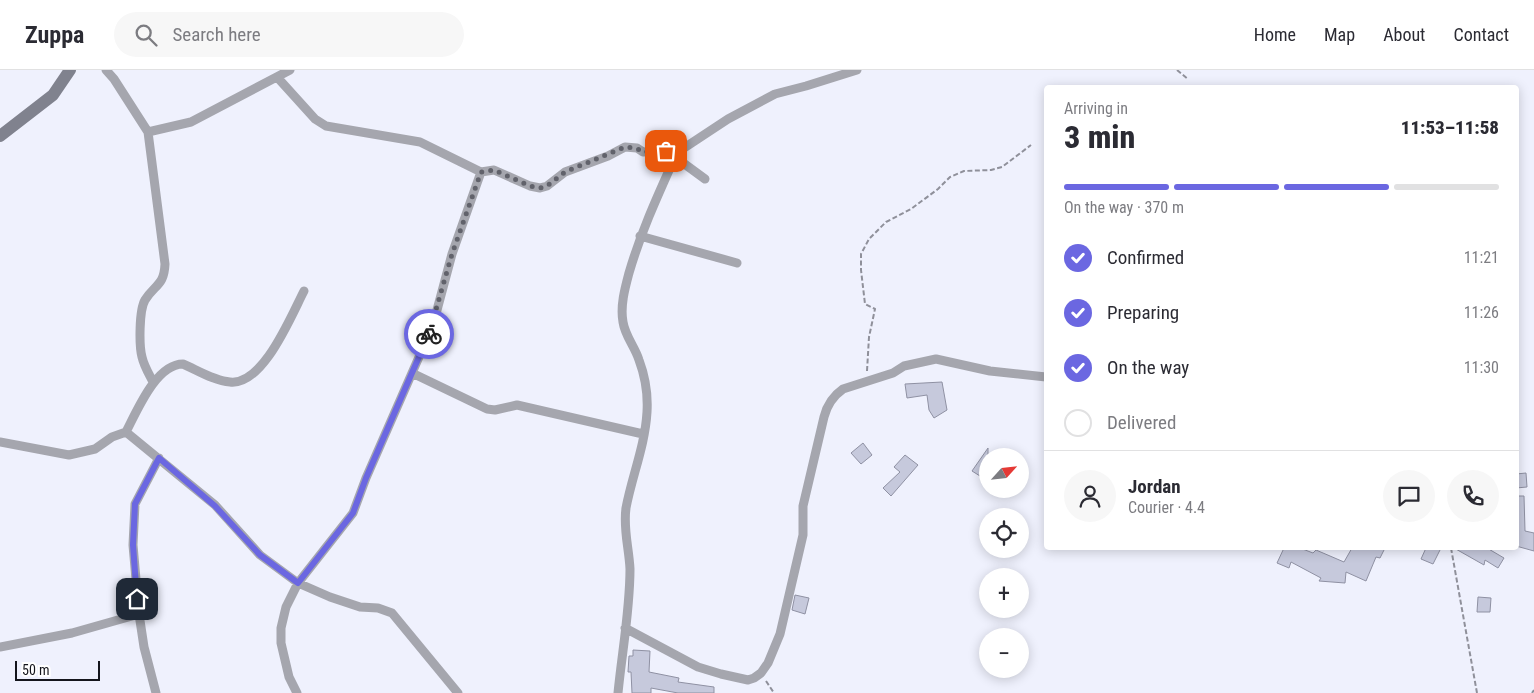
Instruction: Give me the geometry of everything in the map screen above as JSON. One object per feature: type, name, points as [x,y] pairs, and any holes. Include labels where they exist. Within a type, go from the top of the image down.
[{"type":"main road","points":[[0,136],[53,95],[70,70]]},
{"type":"street","points":[[106,70],[114,79],[148,132],[164,264],[162,281],[146,300],[141,316],[142,355],[145,367],[154,382]]},
{"type":"street","points":[[148,132],[191,122],[290,70]]},
{"type":"street","points":[[618,693],[629,593],[630,568],[625,531],[626,509],[642,451],[647,412],[646,387],[640,360],[623,323],[622,310],[626,285],[640,236],[678,154],[728,119],[774,94],[856,70]]},
{"type":"street","points":[[277,77],[315,119],[326,126],[420,142],[481,172],[494,170],[530,186],[540,188],[547,186],[565,172],[625,147],[636,148],[643,152],[678,154],[705,179]]},
{"type":"street","points":[[297,693],[289,678],[281,643],[281,628],[286,607],[298,583],[353,513],[366,478],[433,325],[452,254],[481,172]]},
{"type":"street","points":[[640,236],[737,263]]},
{"type":"street","points":[[0,442],[69,455],[94,449],[112,437],[126,432],[154,382],[166,370],[180,364],[221,381],[240,382],[260,368],[272,352],[304,291]]},
{"type":"street","points":[[625,628],[698,667],[748,680],[754,678],[768,663],[780,634],[802,535],[803,506],[826,408],[836,394],[843,389],[893,372],[904,366],[936,359],[990,371],[1044,377]]},
{"type":"street","points":[[412,373],[487,409],[495,410],[517,406],[643,434]]},
{"type":"street","points":[[126,432],[215,506],[260,555],[298,583],[330,597],[392,613],[458,693]]},
{"type":"street","points":[[156,693],[144,647],[133,545],[135,504],[159,458]]},
{"type":"street","points":[[0,647],[72,633],[139,614]]},
{"type":"path","points":[[1177,70],[1188,79]]},
{"type":"path","points":[[867,381],[869,337],[875,309],[865,304],[861,254],[869,239],[886,222],[911,209],[938,189],[950,177],[964,170],[991,170],[1002,167],[1031,145]]},
{"type":"path","points":[[1451,550],[1477,693]]},
{"type":"path","points":[[761,672],[774,693]]},
{"type":"building","points":[[942,382],[947,410],[934,418],[929,410],[927,395],[907,398],[905,384]]},
{"type":"building","points":[[863,443],[872,455],[861,464],[851,453]]},
{"type":"building","points":[[905,455],[918,465],[891,496],[883,488],[900,472],[894,467]]},
{"type":"building","points":[[979,461],[979,475],[972,471]]},
{"type":"building","points":[[1526,473],[1527,487],[1519,488],[1519,474]]},
{"type":"building","points":[[1519,496],[1524,496],[1525,531],[1534,533],[1534,551],[1519,547]]},
{"type":"building","points":[[1283,550],[1305,550],[1313,553],[1316,550],[1344,562],[1351,550],[1384,550],[1380,558],[1376,557],[1366,581],[1346,572],[1345,583],[1319,581],[1321,578],[1291,562],[1289,568],[1277,563]]},
{"type":"building","points":[[1425,550],[1440,550],[1433,564],[1421,559]]},
{"type":"building","points":[[1458,550],[1490,550],[1504,558],[1498,568],[1485,560],[1484,565]]},
{"type":"building","points":[[795,595],[809,598],[805,614],[792,610]]},
{"type":"building","points":[[1478,597],[1491,598],[1490,612],[1477,612]]},
{"type":"building","points":[[633,650],[650,651],[649,672],[679,678],[678,682],[714,687],[714,693],[678,693],[651,688],[651,693],[632,693],[631,672],[628,672],[629,656],[633,656]]},
{"type":"way so far","points":[[429,334],[452,254],[481,172],[490,169],[494,170],[530,186],[540,188],[547,186],[565,172],[608,156],[625,147],[636,148],[643,152],[666,151]]},
{"type":"route","points":[[137,599],[133,545],[135,504],[159,458],[215,506],[260,555],[298,583],[353,513],[366,478],[429,334]]}]
